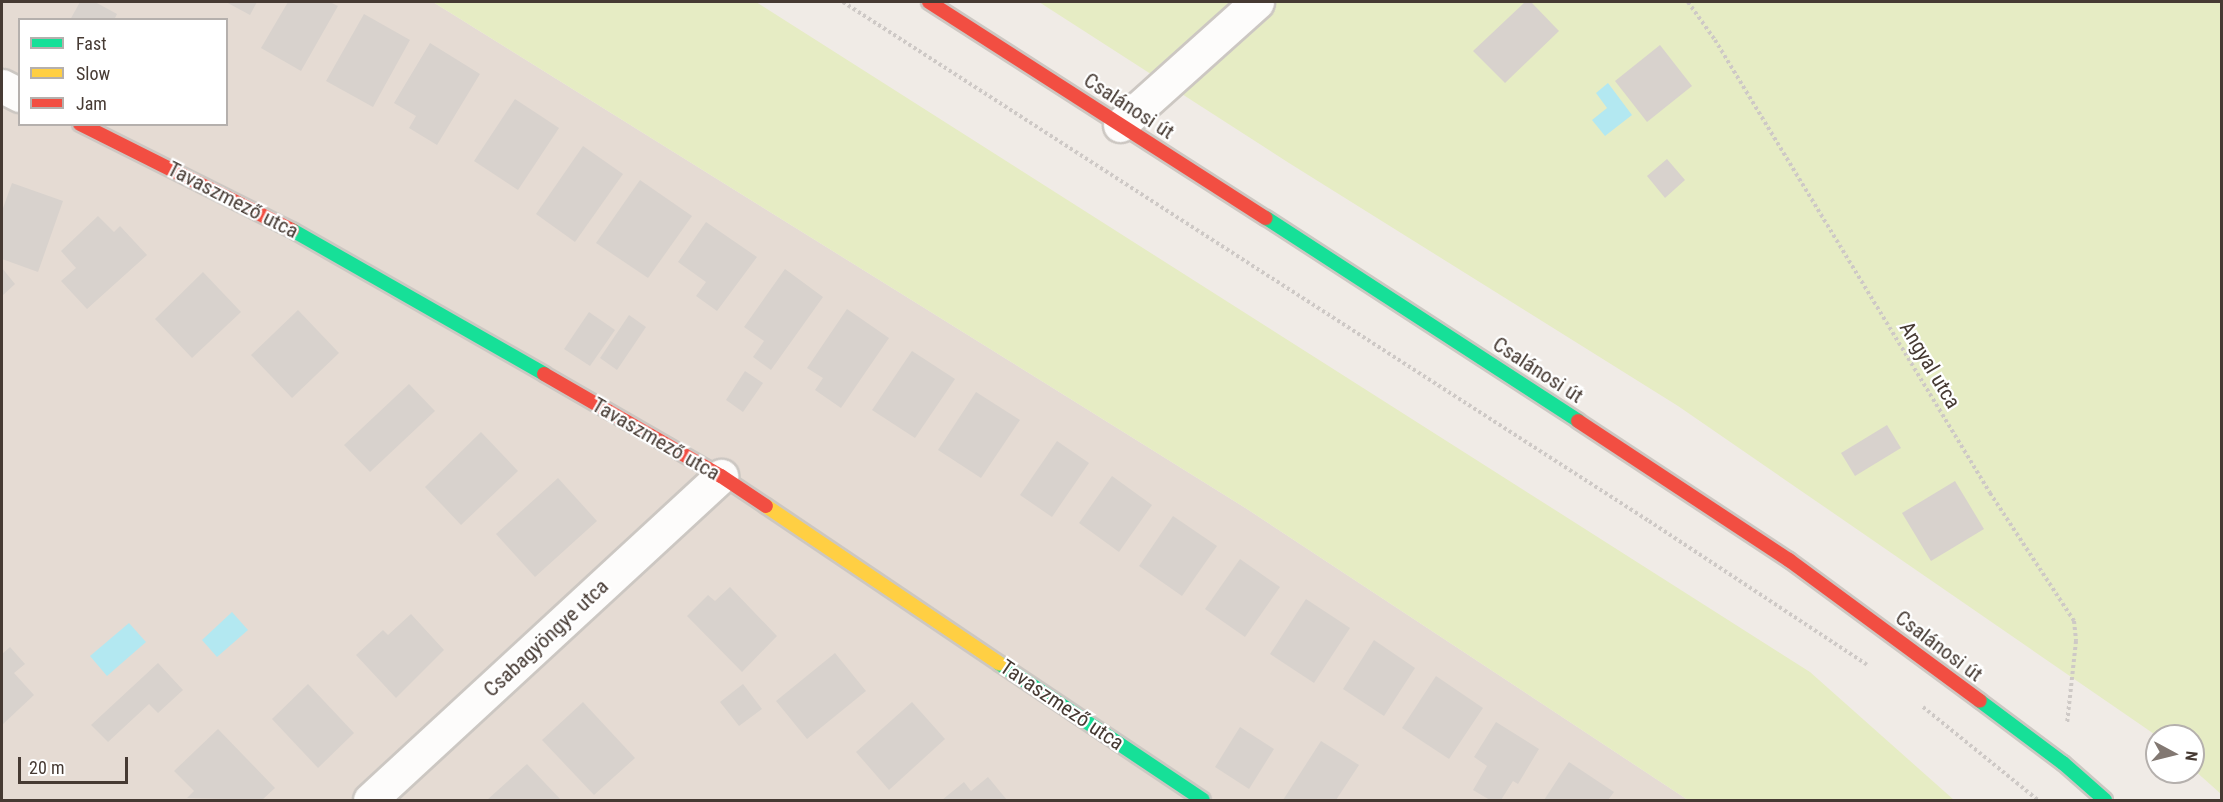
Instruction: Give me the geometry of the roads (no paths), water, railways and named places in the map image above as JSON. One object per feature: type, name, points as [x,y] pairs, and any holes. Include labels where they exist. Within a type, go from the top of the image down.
[{"type":"street","name":"Csalánosi út","points":[[929,2],[1789,560],[2063,763],[2105,801]]},
{"type":"street","points":[[1120,125],[1257,2]]},
{"type":"street","points":[[2,86],[18,94]]},
{"type":"street","name":"Tavaszmező utca","points":[[84,126],[286,226],[721,476],[1203,801]]},
{"type":"street","name":"Csabagyöngye utca","points":[[370,801],[721,476]]},
{"type":"water","points":[[1608,83],[1632,115],[1605,136],[1592,120],[1607,108],[1596,93]]},
{"type":"water","points":[[232,612],[248,630],[217,657],[202,640]]},
{"type":"water","points":[[129,623],[146,642],[107,676],[90,656]]}]
